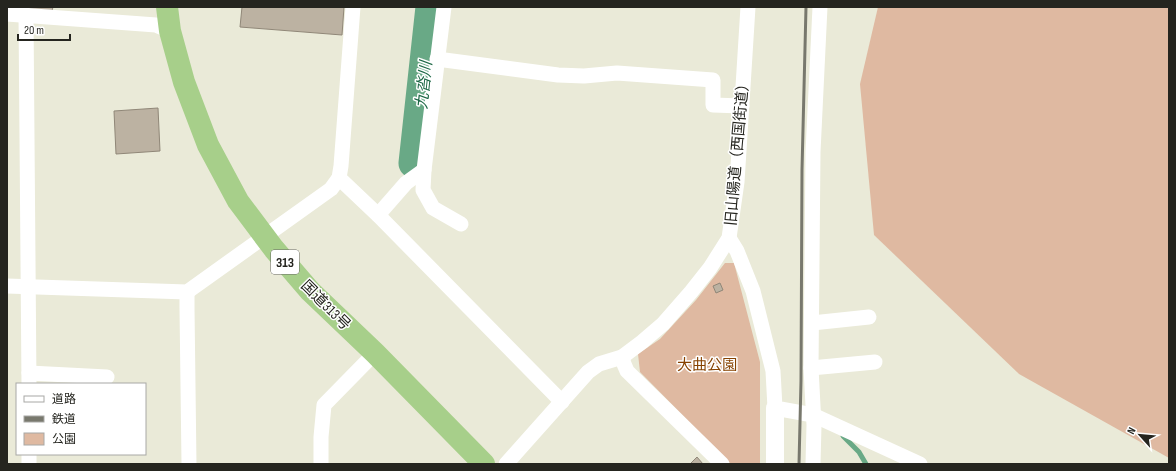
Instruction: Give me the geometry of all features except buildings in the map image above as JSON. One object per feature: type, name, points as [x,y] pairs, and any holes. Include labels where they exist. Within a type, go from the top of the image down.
[{"type":"highway","name":"国道313号","points":[[167,7],[170,31],[184,82],[208,145],[238,201],[264,236],[310,291],[375,353],[484,464]]},
{"type":"street","points":[[7,286],[187,292],[331,189],[339,178],[341,166],[353,7]]},
{"type":"street","points":[[444,7],[424,170],[423,190],[433,208],[461,224]]},
{"type":"street","name":"旧山陽道（西国街道）","points":[[506,464],[588,372],[598,364],[622,356],[642,342],[663,324],[710,268],[729,238],[737,182],[748,7]]},
{"type":"street","points":[[813,464],[811,368],[813,152],[820,7]]},
{"type":"street","points":[[7,14],[156,25],[170,31]]},
{"type":"street","points":[[26,15],[29,379],[107,377]]},
{"type":"street","points":[[437,59],[558,75],[584,76],[617,73],[713,80],[713,105],[742,106]]},
{"type":"street","points":[[378,215],[406,183],[424,170]]},
{"type":"street","points":[[339,178],[378,215],[562,402]]},
{"type":"street","points":[[729,238],[737,251],[753,292],[773,371],[775,408],[775,464]]},
{"type":"street","points":[[187,292],[189,464]]},
{"type":"street","points":[[812,323],[869,317]]},
{"type":"street","points":[[321,464],[321,437],[324,405],[375,353]]},
{"type":"street","points":[[622,356],[627,371],[722,464]]},
{"type":"street","points":[[811,368],[875,362]]},
{"type":"street","points":[[775,408],[813,415],[920,464]]},
{"type":"green space","points":[[878,7],[1169,7],[1169,458],[1019,374],[874,235],[860,84]]},
{"type":"green space","name":"大曲公園","points":[[725,263],[734,263],[760,362],[760,464],[731,464],[640,372],[638,354],[660,339],[696,300]]},
{"type":"waterway","name":"九沓川","points":[[414,163],[431,7]]},
{"type":"waterway","points":[[843,436],[859,452],[866,464]]},
{"type":"railway","points":[[799,464],[802,170],[806,7]]}]
